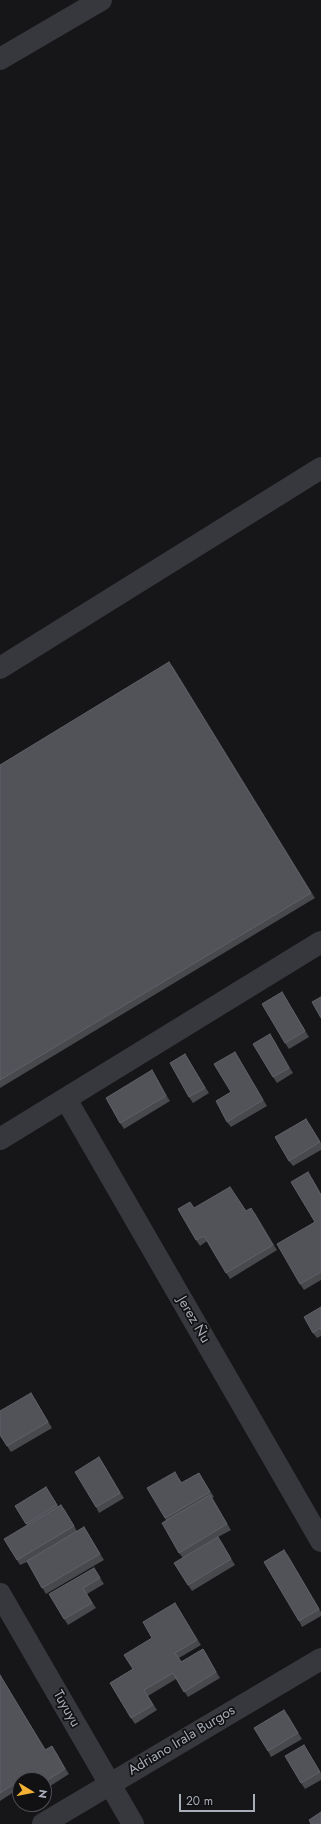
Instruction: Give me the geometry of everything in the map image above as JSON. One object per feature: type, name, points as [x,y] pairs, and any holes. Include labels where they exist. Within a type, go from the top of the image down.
[{"type":"street","points":[[0,59],[101,0]]},
{"type":"street","points":[[0,668],[321,468]]},
{"type":"street","points":[[0,1139],[321,942]]},
{"type":"street","name":"Jerez Ñu","points":[[66,1099],[321,1541]]},
{"type":"street","name":"Tuyuyu","points":[[0,1594],[133,1824]]},
{"type":"street","name":"Adriano Irala Burgos","points":[[43,1824],[321,1659]]},
{"type":"building","points":[[169,662],[311,893],[0,1080],[0,765]]},
{"type":"building","points":[[282,992],[305,1031],[285,1043],[262,1004]]},
{"type":"building","points":[[321,997],[321,1018],[312,1002]]},
{"type":"building","points":[[270,1034],[289,1068],[273,1077],[253,1044]]},
{"type":"building","points":[[235,1052],[263,1100],[227,1122],[216,1101],[231,1092],[214,1064]]},
{"type":"building","points":[[185,1054],[205,1088],[189,1097],[170,1063]]},
{"type":"building","points":[[152,1070],[166,1096],[120,1123],[106,1098]]},
{"type":"building","points":[[306,1119],[320,1142],[289,1161],[275,1137]]},
{"type":"building","points":[[308,1172],[321,1195],[321,1272],[300,1284],[277,1244],[315,1222],[291,1182]]},
{"type":"building","points":[[230,1187],[246,1211],[251,1208],[273,1245],[226,1273],[204,1236],[196,1240],[178,1209],[190,1202],[194,1208]]},
{"type":"building","points":[[321,1307],[321,1330],[320,1328],[313,1333],[304,1317]]},
{"type":"building","points":[[31,1393],[48,1422],[7,1446],[0,1435],[0,1411]]},
{"type":"building","points":[[99,1457],[120,1493],[96,1507],[75,1472]]},
{"type":"building","points":[[175,1472],[181,1483],[199,1473],[210,1492],[165,1518],[147,1488]]},
{"type":"building","points":[[46,1487],[57,1505],[26,1524],[15,1506]]},
{"type":"building","points":[[210,1495],[227,1524],[179,1553],[162,1523]]},
{"type":"building","points":[[61,1505],[74,1526],[17,1560],[4,1539]]},
{"type":"building","points":[[84,1527],[100,1554],[42,1588],[27,1561]]},
{"type":"building","points":[[218,1537],[231,1559],[188,1585],[174,1563]]},
{"type":"building","points":[[284,1550],[319,1609],[299,1621],[264,1562]]},
{"type":"building","points":[[94,1568],[100,1578],[83,1588],[92,1603],[64,1619],[49,1594]]},
{"type":"building","points":[[175,1603],[197,1640],[175,1653],[181,1662],[203,1649],[216,1672],[184,1692],[173,1673],[144,1690],[153,1705],[131,1718],[110,1683],[133,1669],[124,1655],[152,1638],[143,1622]]},
{"type":"building","points":[[0,1675],[45,1750],[52,1746],[65,1769],[52,1777],[52,1772],[12,1772],[12,1785],[0,1793]]},
{"type":"building","points":[[284,1710],[298,1733],[268,1751],[254,1728]]},
{"type":"building","points":[[304,1745],[320,1772],[301,1783],[285,1756]]},
{"type":"building","points":[[321,1812],[321,1824],[311,1824],[309,1820]]}]
